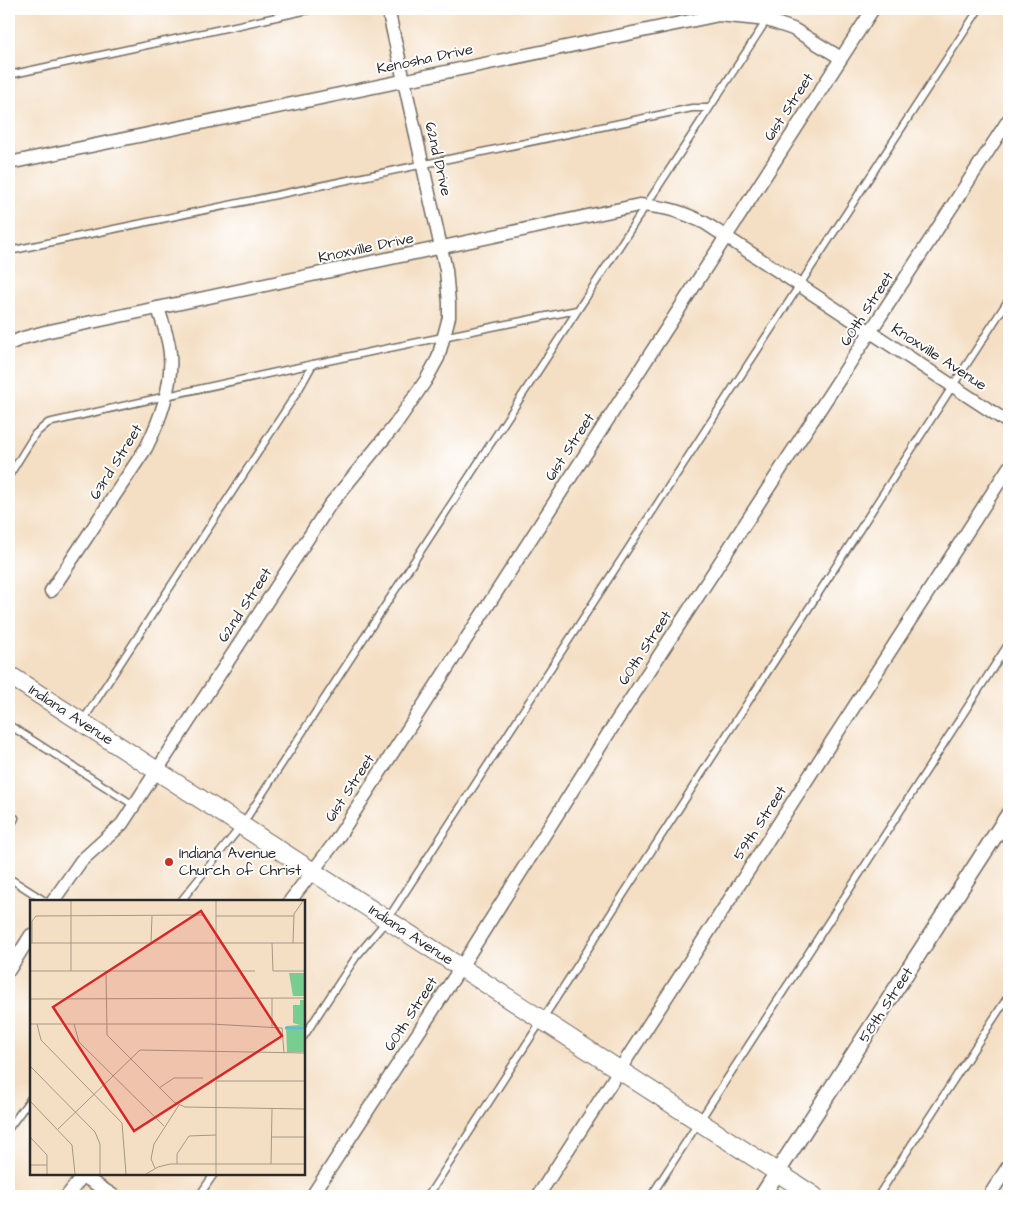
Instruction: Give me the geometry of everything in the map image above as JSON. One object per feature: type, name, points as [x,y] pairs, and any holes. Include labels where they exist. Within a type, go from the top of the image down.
[{"type":"main road","name":"Indiana Avenue","points":[[9,675],[814,1196]]},
{"type":"street","name":"62nd Drive","points":[[388,9],[442,248],[446,270],[449,317]]},
{"type":"street","name":"61st Street","points":[[291,900],[335,842],[873,9]]},
{"type":"street","name":"Kenosha Drive","points":[[9,163],[719,15],[766,20],[793,29],[841,58]]},
{"type":"street","name":"60th Street","points":[[312,1196],[461,968],[608,734],[872,332],[1009,119]]},
{"type":"street","name":"Knoxville Drive","points":[[9,344],[45,332],[639,205],[679,211],[705,222],[725,236]]},
{"type":"street","name":"Knoxville Avenue","points":[[725,236],[1009,423]]},
{"type":"street","name":"63rd Street","points":[[51,591],[146,448],[157,427],[169,376],[169,347],[158,308]]},
{"type":"street","name":"62nd Street","points":[[54,900],[81,861],[122,824],[135,806],[330,506],[395,425],[426,380],[438,358],[449,317]]},
{"type":"street","name":"59th Street","points":[[538,1196],[1009,467]]},
{"type":"street","name":"58th Street","points":[[762,1196],[1009,814]]},
{"type":"street","points":[[9,970],[30,937]]},
{"type":"street","points":[[989,1196],[1009,1165]]},
{"type":"street","points":[[67,1196],[84,1175],[114,1196]]},
{"type":"lane","points":[[9,74],[313,9]]},
{"type":"lane","points":[[182,900],[242,826],[774,9]]},
{"type":"lane","points":[[305,1034],[356,957],[388,920],[979,9]]},
{"type":"lane","points":[[9,251],[692,108],[709,108]]},
{"type":"lane","points":[[428,1196],[1009,299]]},
{"type":"lane","points":[[9,476],[35,434],[48,423],[166,395],[577,310]]},
{"type":"lane","points":[[82,722],[313,364]]},
{"type":"lane","points":[[651,1196],[1009,643]]},
{"type":"lane","points":[[9,725],[135,806]]},
{"type":"lane","points":[[9,814],[15,818],[9,829]]},
{"type":"lane","points":[[9,878],[43,900]]},
{"type":"lane","points":[[878,1196],[1009,995]]},
{"type":"lane","points":[[9,1128],[30,1099]]},
{"type":"lane","points":[[199,1196],[213,1175]]},
{"type":"place","name":"Indiana Avenue Church of Christ","points":[[169,862]]}]
